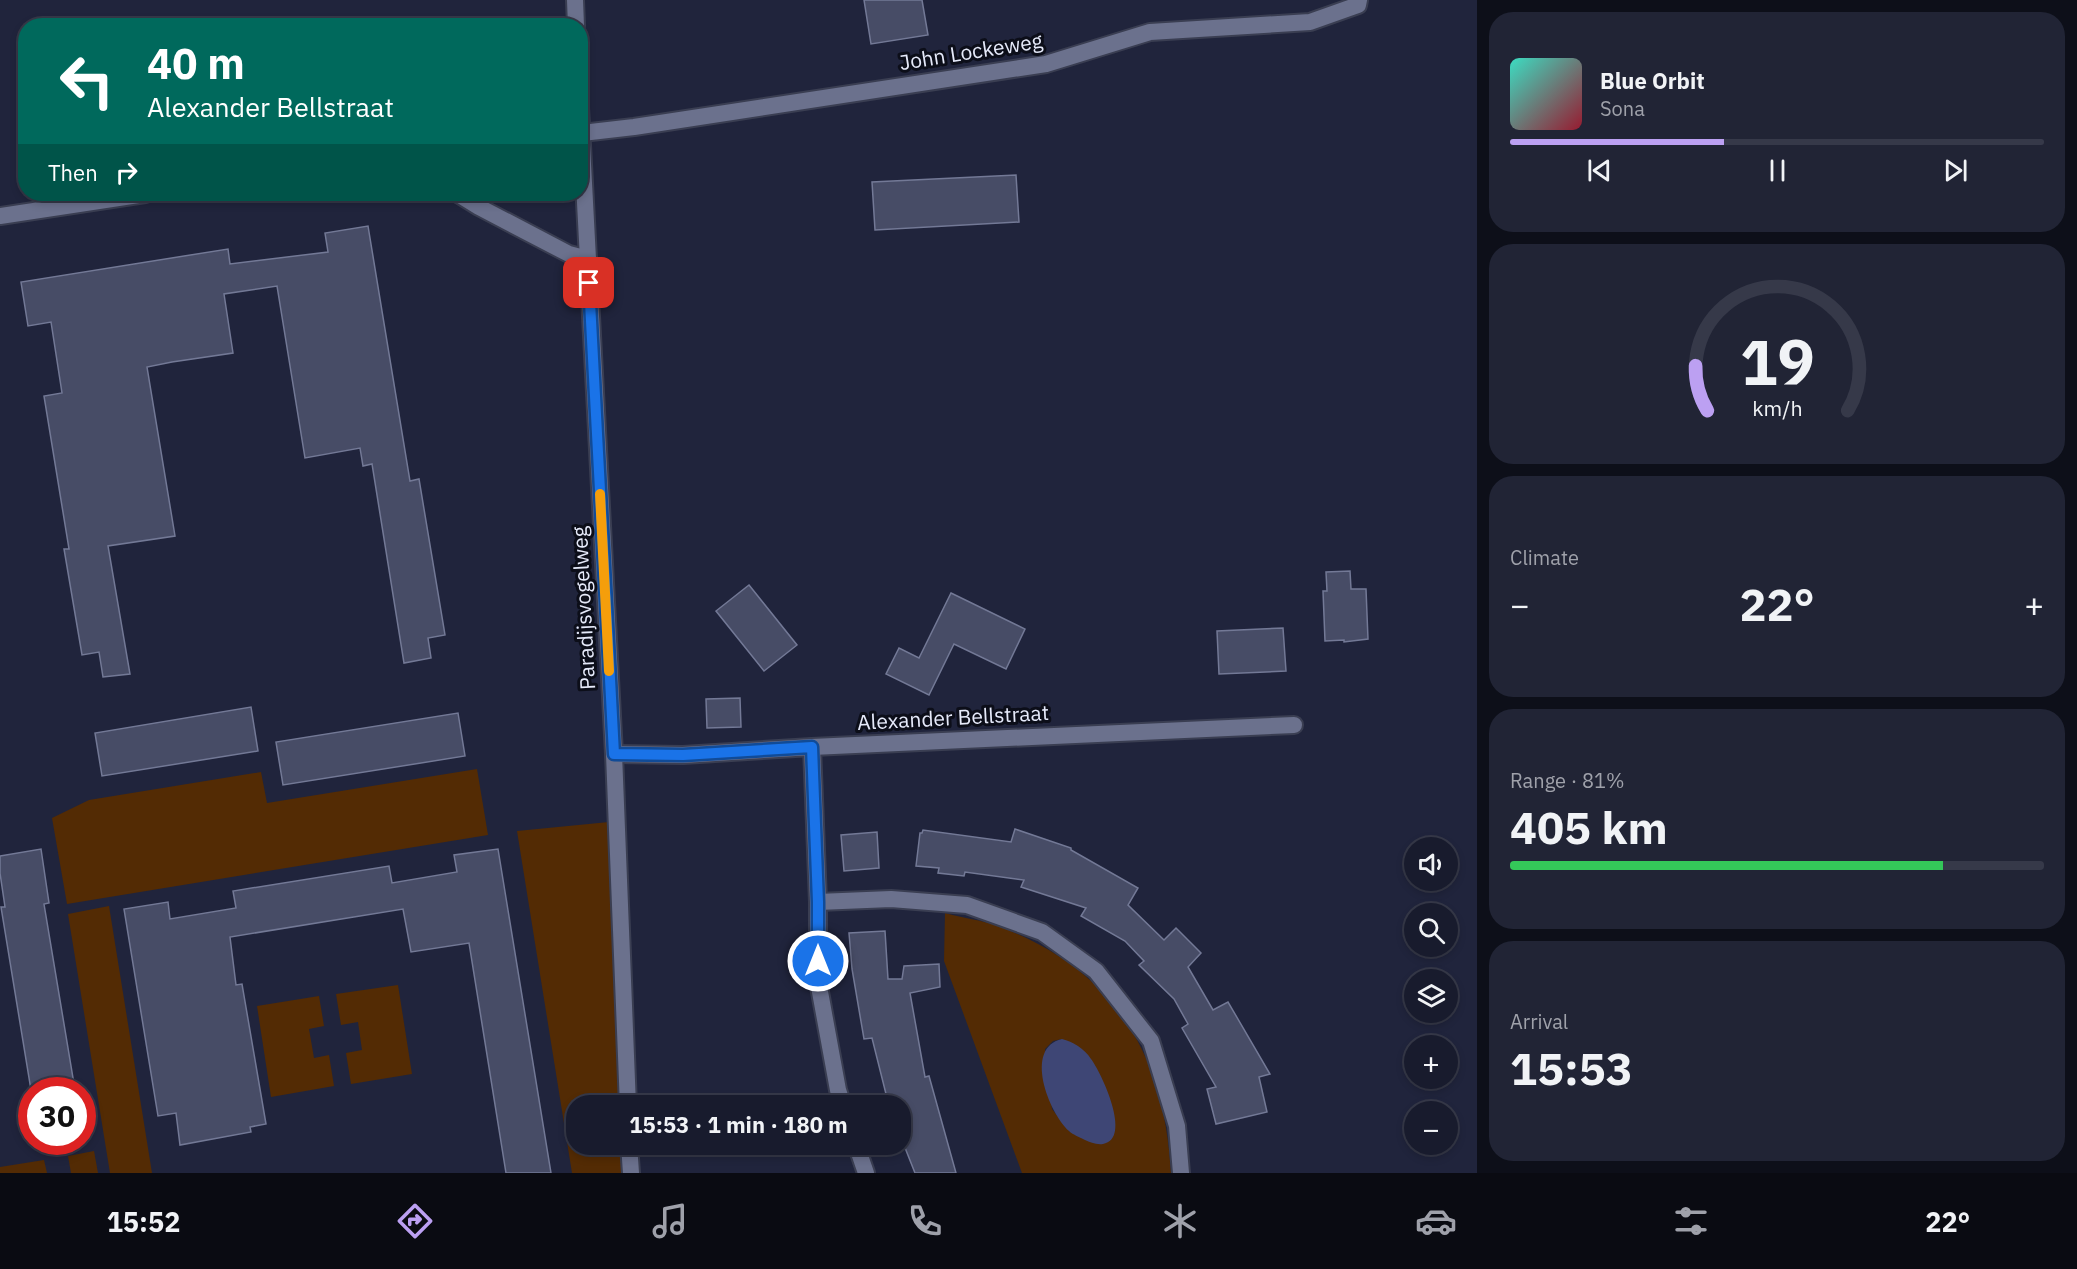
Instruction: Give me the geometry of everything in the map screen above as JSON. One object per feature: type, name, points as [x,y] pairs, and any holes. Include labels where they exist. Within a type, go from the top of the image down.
[{"type":"street","points":[[575,0],[576,18]]},
{"type":"street","name":"John Lockeweg","points":[[588,133],[1046,64],[1150,32],[1310,22],[1358,4],[1359,0]]},
{"type":"street","points":[[0,216],[99,201]]},
{"type":"street","points":[[469,201],[569,254],[588,259]]},
{"type":"street","name":"Paradijsvogelweg","points":[[585,201],[614,754],[628,1095]]},
{"type":"street","name":"Alexander Bellstraat","points":[[614,754],[683,755],[1294,725]]},
{"type":"street","points":[[812,747],[818,902],[818,981],[839,1095]]},
{"type":"street","points":[[818,902],[891,899],[968,905],[1042,932],[1096,971],[1151,1041],[1177,1126],[1181,1173]]},
{"type":"street","points":[[630,1155],[631,1173]]},
{"type":"street","points":[[860,1155],[866,1173]]},
{"type":"shaded area","points":[[477,769],[488,835],[67,904],[52,818],[89,800],[261,772],[267,803]]},
{"type":"shaded area","points":[[609,822],[622,1095],[566,1095],[566,1136],[517,831]]},
{"type":"shaded area","points":[[109,906],[152,1173],[110,1173],[68,914]]},
{"type":"shaded area","points":[[945,913],[998,926],[1038,944],[1073,966],[1102,992],[1125,1021],[1144,1053],[1157,1090],[1166,1129],[1171,1173],[1022,1173],[944,961]],"holes":[[[1062,1039],[1070,1132],[1052,1109],[1045,1049],[1053,1041]]]},
{"type":"shaded area","points":[[398,985],[412,1074],[351,1084],[346,1053],[362,1050],[358,1022],[341,1025],[336,994]]},
{"type":"shaded area","points":[[319,996],[324,1026],[309,1029],[314,1058],[329,1055],[334,1086],[271,1097],[257,1006]]},
{"type":"shaded area","points":[[95,1155],[98,1173],[71,1173],[68,1156]]},
{"type":"shaded area","points":[[569,1155],[624,1155],[625,1173],[572,1173]]},
{"type":"shaded area","points":[[44,1160],[47,1173],[0,1173],[0,1167]]},
{"type":"water","points":[[1062,1039],[1078,1046],[1088,1055],[1107,1090],[1115,1118],[1115,1130],[1112,1139],[1103,1144],[1085,1140],[1071,1132],[1061,1122],[1048,1096],[1043,1082],[1044,1055],[1050,1045]]},
{"type":"building","points":[[864,0],[922,0],[928,35],[871,44]]},
{"type":"building","points":[[1016,175],[1019,222],[875,230],[872,182]]},
{"type":"building","points":[[368,226],[410,481],[419,479],[445,635],[428,638],[431,658],[404,663],[372,464],[363,466],[360,448],[305,458],[277,286],[224,294],[233,353],[147,367],[175,536],[108,546],[130,674],[103,677],[99,652],[82,655],[64,549],[69,549],[44,396],[62,393],[51,322],[28,326],[21,282],[228,249],[230,264],[328,252],[325,233]]},
{"type":"building","points":[[1350,571],[1351,589],[1366,589],[1368,639],[1344,642],[1344,640],[1325,641],[1323,591],[1327,591],[1326,572]]},
{"type":"building","points":[[749,585],[797,645],[764,671],[716,611]]},
{"type":"building","points":[[951,593],[1025,629],[1006,669],[954,644],[929,695],[886,674],[899,648],[919,658]]},
{"type":"building","points":[[1283,628],[1286,671],[1219,674],[1217,631]]},
{"type":"building","points":[[740,698],[741,727],[707,728],[706,699]]},
{"type":"building","points":[[251,707],[258,751],[102,776],[95,733]]},
{"type":"building","points":[[458,713],[465,756],[283,785],[276,742]]},
{"type":"building","points":[[1015,829],[1071,848],[1138,888],[1128,905],[1164,940],[1176,928],[1201,953],[1188,967],[1213,1010],[1228,1002],[1270,1074],[1259,1077],[1267,1112],[1216,1124],[1207,1089],[1216,1087],[1182,1028],[1188,1024],[1174,999],[1139,965],[1144,961],[1125,941],[1081,916],[1086,908],[1021,887],[1024,880],[965,872],[964,876],[938,873],[939,868],[916,866],[920,833],[923,830],[1011,842]]},
{"type":"building","points":[[877,832],[879,868],[844,871],[841,835]]},
{"type":"building","points":[[41,849],[49,903],[44,904],[73,1077],[29,1077],[1,907],[5,907],[0,856]]},
{"type":"building","points":[[498,849],[551,1173],[506,1173],[469,943],[411,952],[403,909],[230,937],[236,985],[242,984],[266,1124],[250,1127],[251,1132],[180,1145],[176,1113],[158,1116],[124,909],[168,902],[170,919],[236,908],[233,891],[389,866],[392,883],[457,872],[454,855]]},
{"type":"building","points":[[885,931],[888,979],[902,979],[904,966],[939,964],[940,987],[910,993],[925,1077],[929,1076],[956,1173],[915,1173],[908,1155],[911,1155],[911,1095],[886,1095],[872,1038],[864,1039],[852,969],[849,933]]},
{"type":"slow traffic","points":[[600,494],[609,671]]},
{"type":"route","points":[[589,283],[614,754],[683,755],[812,747],[818,961]]}]
